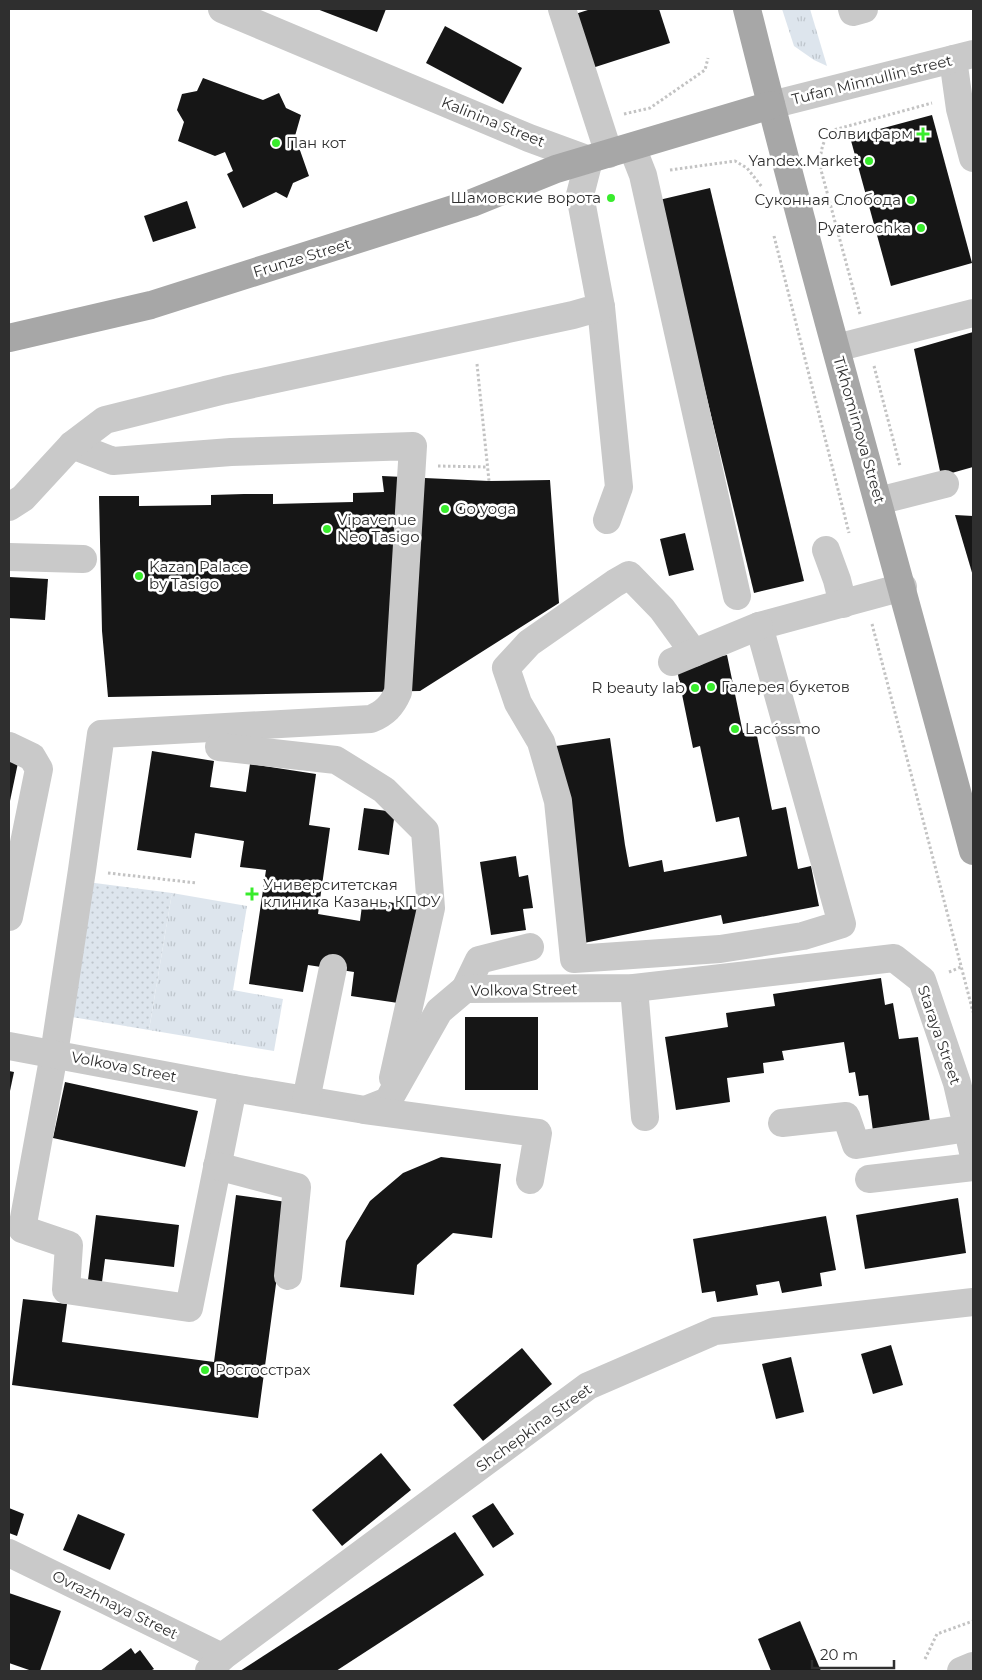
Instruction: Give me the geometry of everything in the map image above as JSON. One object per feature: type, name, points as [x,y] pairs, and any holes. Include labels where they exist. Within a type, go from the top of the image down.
[{"type":"main road","name":"Tikhomirnova Street","points":[[747,9],[789,178],[973,850]]},
{"type":"main road","points":[[610,154],[771,105]]},
{"type":"main road","name":"Frunze Street","points":[[9,338],[151,305],[464,206],[556,169],[610,154]]},
{"type":"street","name":"Kalinina Street","points":[[222,9],[255,15],[529,138],[610,154]]},
{"type":"street","points":[[562,9],[610,154],[643,175],[737,596]]},
{"type":"street","points":[[852,9],[853,12],[864,9]]},
{"type":"street","points":[[963,57],[958,96],[973,158]]},
{"type":"street","name":"Tufan Minnullin street","points":[[771,105],[963,57]]},
{"type":"street","points":[[607,520],[619,486],[600,307],[580,195],[610,154]]},
{"type":"street","points":[[9,508],[23,498],[72,445],[105,420],[225,390],[573,315],[600,307]]},
{"type":"street","points":[[836,348],[973,313]]},
{"type":"street","points":[[72,445],[113,461],[231,452],[413,446],[398,692],[394,702],[385,713],[371,719],[101,734],[54,1054],[22,1229],[69,1245],[66,1290],[189,1308],[232,1088]]},
{"type":"street","points":[[878,501],[945,484]]},
{"type":"street","points":[[826,550],[843,604]]},
{"type":"street","points":[[9,557],[83,558]]},
{"type":"street","points":[[759,626],[842,924],[803,936],[720,949],[574,959],[558,801],[541,742],[518,703],[506,668],[529,643],[629,575],[662,609],[683,658],[759,626],[902,587]]},
{"type":"street","points":[[9,746],[32,757],[39,769],[9,917]]},
{"type":"street","points":[[219,747],[336,760],[384,790],[425,831],[431,908],[376,1106],[538,1133],[530,1180]]},
{"type":"street","points":[[465,990],[479,960],[530,947]]},
{"type":"street","name":"Volkova Street","points":[[9,1046],[232,1088],[306,1100],[376,1106],[440,1011],[465,990],[634,988],[894,958]]},
{"type":"street","name":"Staraya Street","points":[[894,958],[922,980],[957,1083],[970,1140]]},
{"type":"street","points":[[306,1100],[333,968]]},
{"type":"street","points":[[634,988],[645,1117]]},
{"type":"street","points":[[782,1123],[846,1116],[856,1145],[970,1140]]},
{"type":"street","points":[[217,1166],[296,1187],[288,1276]]},
{"type":"street","points":[[869,1179],[973,1167]]},
{"type":"street","name":"Shchepkina Street","points":[[216,1664],[588,1386],[715,1331],[973,1302]]},
{"type":"street","name":"Ovrazhnaya Street","points":[[9,1553],[216,1664]]},
{"type":"street","points":[[961,1671],[973,1666]]},
{"type":"path","points":[[598,120],[650,108],[706,70],[708,58]]},
{"type":"path","points":[[907,493],[821,170],[820,156],[823,141],[830,131],[958,96]]},
{"type":"path","points":[[643,175],[735,161],[746,168],[762,186]]},
{"type":"path","points":[[474,336],[489,480]]},
{"type":"path","points":[[412,466],[488,467]]},
{"type":"path","points":[[82,870],[197,884]]},
{"type":"path","points":[[925,1659],[938,1634],[973,1621]]},
{"type":"green space","points":[[782,9],[810,9],[827,66],[814,60],[794,46]]},
{"type":"green space","points":[[87,882],[172,893],[149,1030],[66,1016]]},
{"type":"green space","points":[[172,893],[247,906],[233,990],[283,999],[274,1051],[149,1030]]},
{"type":"building","points":[[317,9],[386,9],[377,32]]},
{"type":"building","points":[[591,9],[659,9],[670,43],[586,70],[569,16]]},
{"type":"building","points":[[445,26],[522,68],[503,104],[426,63]]},
{"type":"building","points":[[203,78],[263,100],[279,93],[286,108],[301,115],[295,136],[309,176],[293,183],[287,198],[276,192],[243,208],[227,174],[233,171],[225,152],[215,156],[178,141],[184,122],[177,110],[182,94],[197,91]]},
{"type":"building","name":"Суконная Слобода","points":[[932,115],[972,263],[891,286],[850,137]]},
{"type":"building","points":[[710,188],[804,581],[754,593],[659,200]]},
{"type":"building","points":[[187,201],[196,228],[153,242],[144,216]]},
{"type":"building","points":[[973,332],[973,467],[941,476],[914,349]]},
{"type":"building","points":[[382,476],[489,481],[550,480],[559,603],[420,691],[108,697],[102,631],[99,496],[139,496],[139,506],[211,505],[211,495],[244,494],[273,494],[273,504],[353,502],[353,493],[384,492]]},
{"type":"building","points":[[955,515],[973,516],[973,576]]},
{"type":"building","points":[[685,533],[694,570],[669,576],[660,539]]},
{"type":"building","points":[[9,577],[48,579],[45,620],[9,618]]},
{"type":"building","points":[[727,655],[743,733],[756,731],[772,810],[786,807],[798,869],[811,866],[819,906],[723,924],[721,915],[579,944],[556,746],[610,738],[629,867],[662,860],[664,872],[747,856],[739,817],[716,822],[700,746],[693,748],[676,665]]},
{"type":"building","points":[[152,751],[214,761],[210,787],[246,792],[250,764],[316,774],[309,825],[330,828],[318,914],[360,921],[363,898],[420,907],[405,1004],[351,996],[354,972],[308,965],[303,992],[249,984],[266,870],[240,867],[244,841],[195,833],[191,858],[137,850]]},
{"type":"building","points":[[9,756],[19,758],[10,801],[9,800]]},
{"type":"building","points":[[364,808],[395,812],[389,855],[358,850]]},
{"type":"building","points":[[516,856],[519,877],[528,875],[533,908],[523,909],[526,930],[491,935],[480,862]]},
{"type":"building","points":[[881,978],[885,1005],[893,1003],[899,1039],[918,1037],[930,1122],[873,1131],[868,1095],[859,1096],[855,1072],[849,1073],[844,1042],[782,1051],[784,1060],[763,1063],[764,1073],[727,1078],[730,1102],[676,1110],[665,1037],[728,1027],[726,1013],[775,1006],[773,994]]},
{"type":"building","points":[[465,1017],[538,1017],[538,1090],[465,1090]]},
{"type":"building","points":[[9,1071],[14,1072],[10,1091],[9,1091]]},
{"type":"building","points":[[65,1082],[198,1111],[185,1167],[53,1138]]},
{"type":"building","points":[[441,1157],[501,1164],[492,1238],[453,1233],[417,1265],[414,1295],[340,1287],[346,1241],[370,1201],[403,1173]]},
{"type":"building","points":[[236,1195],[287,1202],[258,1418],[12,1385],[23,1299],[67,1304],[62,1342],[214,1362]]},
{"type":"building","points":[[958,1198],[966,1253],[865,1269],[856,1215]]},
{"type":"building","points":[[96,1215],[179,1225],[174,1267],[105,1259],[102,1282],[88,1280]]},
{"type":"building","points":[[826,1216],[836,1270],[820,1273],[822,1286],[782,1293],[779,1281],[756,1285],[758,1295],[717,1302],[715,1291],[702,1293],[693,1239]]},
{"type":"building","points":[[891,1345],[903,1385],[873,1394],[861,1354]]},
{"type":"building","points":[[522,1348],[552,1384],[483,1441],[453,1405]]},
{"type":"building","points":[[791,1357],[804,1412],[776,1419],[762,1364]]},
{"type":"building","points":[[381,1453],[411,1490],[342,1546],[312,1510]]},
{"type":"building","points":[[493,1503],[514,1534],[493,1548],[472,1516]]},
{"type":"building","points":[[9,1508],[24,1514],[17,1536],[9,1533]]},
{"type":"building","points":[[78,1514],[125,1534],[110,1570],[63,1550]]},
{"type":"building","points":[[455,1532],[484,1575],[336,1671],[240,1671]]},
{"type":"building","points":[[9,1593],[61,1611],[40,1671],[32,1671],[9,1663]]},
{"type":"building","points":[[800,1621],[821,1671],[771,1671],[758,1639]]},
{"type":"building","points":[[131,1648],[135,1654],[140,1650],[154,1669],[150,1671],[100,1671]]},
{"type":"place","name":"Солви фарм","points":[[923,134]]},
{"type":"place","name":"Пан кот","points":[[276,143]]},
{"type":"place","name":"Yandex.Market","points":[[869,161]]},
{"type":"place","name":"Шамовские ворота","points":[[611,198]]},
{"type":"place","name":"Суконная Слобода","points":[[911,200]]},
{"type":"place","name":"Pyaterochka","points":[[921,228]]},
{"type":"place","name":"Go yoga","points":[[445,509]]},
{"type":"place","name":"Vipavenue Neo Tasigo","points":[[327,529]]},
{"type":"place","name":"Kazan Palace by Tasigo","points":[[139,576]]},
{"type":"place","name":"Галерея букетов","points":[[711,687]]},
{"type":"place","name":"R beauty lab","points":[[695,688]]},
{"type":"place","name":"Lacóssmo","points":[[735,729]]},
{"type":"place","name":"Университетская клиника Казань, КПФУ","points":[[252,894]]},
{"type":"place","name":"Росгосстрах","points":[[205,1370]]}]
